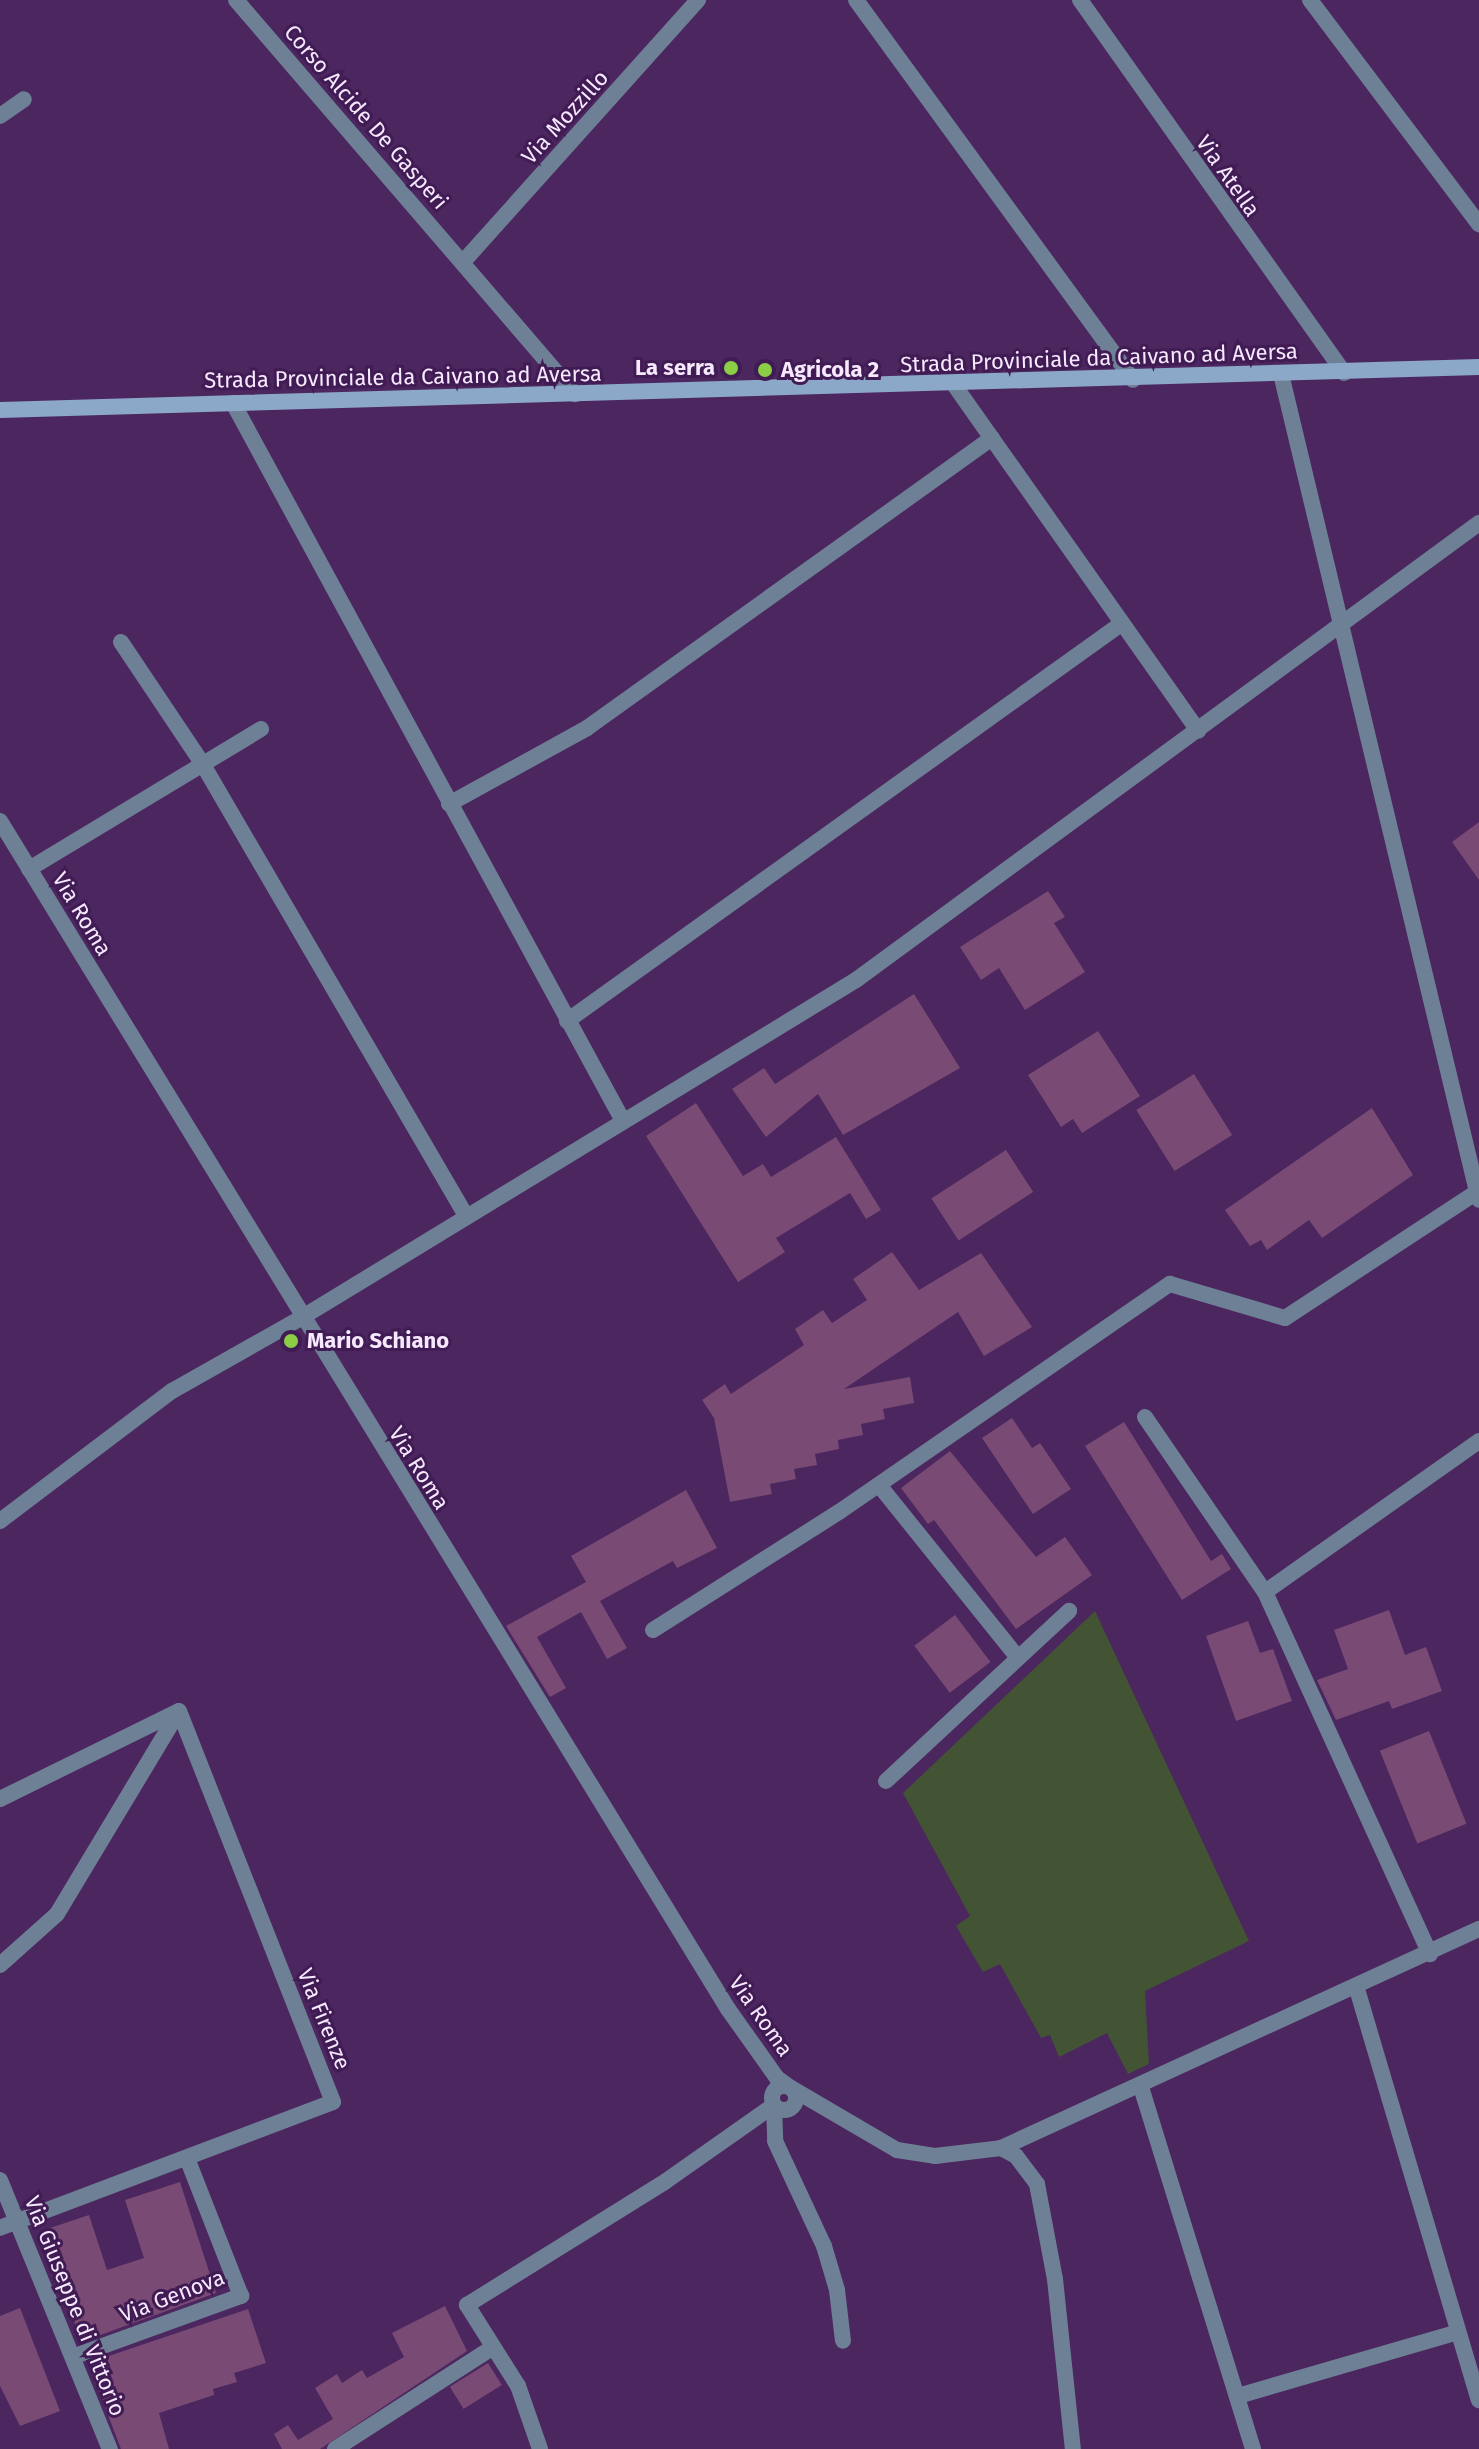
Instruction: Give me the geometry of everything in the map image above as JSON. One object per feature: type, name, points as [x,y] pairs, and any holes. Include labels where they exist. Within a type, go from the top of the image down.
[{"type":"main road","name":"Strada Provinciale da Caivano ad Aversa","points":[[0,410],[955,386],[1479,367]]},
{"type":"street","name":"Corso Alcide De Gasperi","points":[[236,0],[575,394]]},
{"type":"street","name":"Via Mozzillo","points":[[463,262],[698,0]]},
{"type":"street","points":[[856,0],[1133,380]]},
{"type":"street","name":"Via Atella","points":[[1080,0],[1344,373]]},
{"type":"street","points":[[1310,0],[1479,224]]},
{"type":"street","points":[[0,116],[24,99]]},
{"type":"street","points":[[653,1630],[879,1485],[1170,1284],[1285,1318],[1478,1196],[1281,374]]},
{"type":"street","points":[[955,386],[1198,731]]},
{"type":"street","points":[[233,403],[623,1121]]},
{"type":"street","points":[[449,804],[587,728],[992,438]]},
{"type":"street","points":[[0,1521],[172,1391],[301,1318],[465,1214],[856,980],[1479,523]]},
{"type":"street","points":[[567,1021],[1121,624]]},
{"type":"street","points":[[121,642],[202,763],[465,1214]]},
{"type":"street","points":[[29,869],[261,729]]},
{"type":"street","name":"Via Roma","points":[[0,821],[301,1318],[728,2009],[777,2078],[828,2114],[897,2150],[935,2156],[1001,2148],[1357,1989],[1479,1929]]},
{"type":"street","points":[[1145,1417],[1265,1592],[1430,1954]]},
{"type":"street","points":[[1265,1592],[1479,1441]]},
{"type":"street","points":[[879,1485],[1018,1658]]},
{"type":"street","points":[[886,1781],[1069,1611]]},
{"type":"street","points":[[0,1799],[179,1711]]},
{"type":"street","points":[[0,1965],[57,1914],[179,1711]]},
{"type":"street","name":"Via Firenze","points":[[0,2228],[333,2102],[179,1711]]},
{"type":"street","points":[[1357,1989],[1479,2400]]},
{"type":"street","points":[[1141,2087],[1253,2449]]},
{"type":"street","points":[[540,2449],[518,2386],[467,2305],[666,2181],[774,2105],[792,2106],[791,2088]]},
{"type":"street","points":[[774,2105],[775,2141],[824,2246],[837,2290],[843,2341]]},
{"type":"street","points":[[1001,2148],[1016,2156],[1037,2184],[1055,2279],[1073,2449]]},
{"type":"street","name":"Via Genova","points":[[75,2356],[241,2296],[187,2158]]},
{"type":"street","name":"Via Giuseppe di Vittorio","points":[[0,2180],[75,2356],[110,2449]]},
{"type":"street","points":[[1238,2396],[1458,2332]]},
{"type":"street","points":[[335,2449],[492,2348]]},
{"type":"green space","points":[[1095,1611],[1249,1941],[1145,1991],[1149,2064],[1128,2074],[1107,2033],[1059,2057],[1050,2035],[1041,2038],[1000,1964],[983,1972],[956,1926],[970,1916],[903,1793]]},
{"type":"building","points":[[1479,822],[1479,880],[1452,842]]},
{"type":"building","points":[[1048,891],[1065,917],[1054,923],[1085,972],[1025,1010],[999,968],[981,980],[960,947]]},
{"type":"building","points":[[914,994],[960,1068],[843,1135],[818,1094],[766,1137],[732,1089],[764,1068],[775,1084]]},
{"type":"building","points":[[1098,1031],[1140,1096],[1082,1133],[1073,1119],[1061,1127],[1028,1075]]},
{"type":"building","points":[[1194,1074],[1232,1135],[1174,1171],[1136,1110]]},
{"type":"building","points":[[696,1103],[743,1176],[763,1164],[771,1177],[836,1137],[881,1210],[866,1219],[850,1193],[776,1238],[785,1252],[738,1282],[646,1136]]},
{"type":"building","points":[[1372,1108],[1413,1175],[1322,1238],[1309,1220],[1267,1250],[1261,1240],[1250,1246],[1225,1210]]},
{"type":"building","points":[[1006,1150],[1033,1192],[959,1240],[931,1198]]},
{"type":"building","points":[[892,1252],[919,1290],[981,1253],[1032,1327],[984,1356],[958,1312],[844,1389],[910,1377],[914,1403],[883,1409],[885,1419],[861,1424],[863,1435],[838,1440],[839,1449],[815,1454],[817,1465],[794,1469],[796,1479],[770,1484],[772,1494],[730,1502],[714,1418],[702,1400],[725,1384],[731,1394],[804,1345],[795,1329],[823,1310],[832,1323],[867,1300],[853,1279]]},
{"type":"building","points":[[1012,1418],[1032,1448],[1040,1443],[1071,1489],[1033,1514],[982,1438]]},
{"type":"building","points":[[1124,1422],[1211,1561],[1222,1554],[1231,1569],[1182,1600],[1085,1446]]},
{"type":"building","points":[[950,1451],[1036,1557],[1065,1537],[1092,1575],[1016,1629],[934,1520],[928,1524],[901,1488]]},
{"type":"building","points":[[686,1490],[717,1548],[677,1568],[673,1561],[600,1601],[627,1648],[607,1659],[581,1612],[537,1637],[566,1688],[550,1697],[506,1626],[586,1582],[571,1556]]},
{"type":"building","points":[[1389,1610],[1405,1655],[1426,1647],[1442,1691],[1392,1709],[1389,1701],[1336,1720],[1317,1680],[1348,1669],[1334,1630]]},
{"type":"building","points":[[955,1615],[991,1662],[950,1693],[914,1646]]},
{"type":"building","points":[[1248,1621],[1260,1653],[1273,1649],[1292,1701],[1236,1721],[1206,1636]]},
{"type":"building","points":[[1429,1731],[1466,1824],[1417,1844],[1380,1751]]},
{"type":"building","points":[[180,2182],[216,2293],[81,2342],[44,2230],[89,2215],[107,2270],[144,2258],[125,2200]]},
{"type":"building","points":[[445,2306],[467,2351],[320,2449],[282,2449],[274,2434],[288,2425],[298,2440],[333,2419],[315,2388],[337,2374],[342,2383],[362,2370],[367,2378],[404,2357],[392,2333]]},
{"type":"building","points":[[20,2308],[60,2411],[20,2426],[0,2386],[0,2316]]},
{"type":"building","points":[[248,2309],[266,2363],[234,2373],[237,2382],[213,2389],[214,2395],[159,2413],[169,2449],[121,2449],[88,2363]]},
{"type":"building","points":[[488,2363],[502,2385],[464,2409],[450,2387]]},
{"type":"place","name":"La serra","points":[[731,368]]},
{"type":"place","name":"Agricola 2","points":[[765,370]]},
{"type":"place","name":"Mario Schiano","points":[[291,1341]]}]
